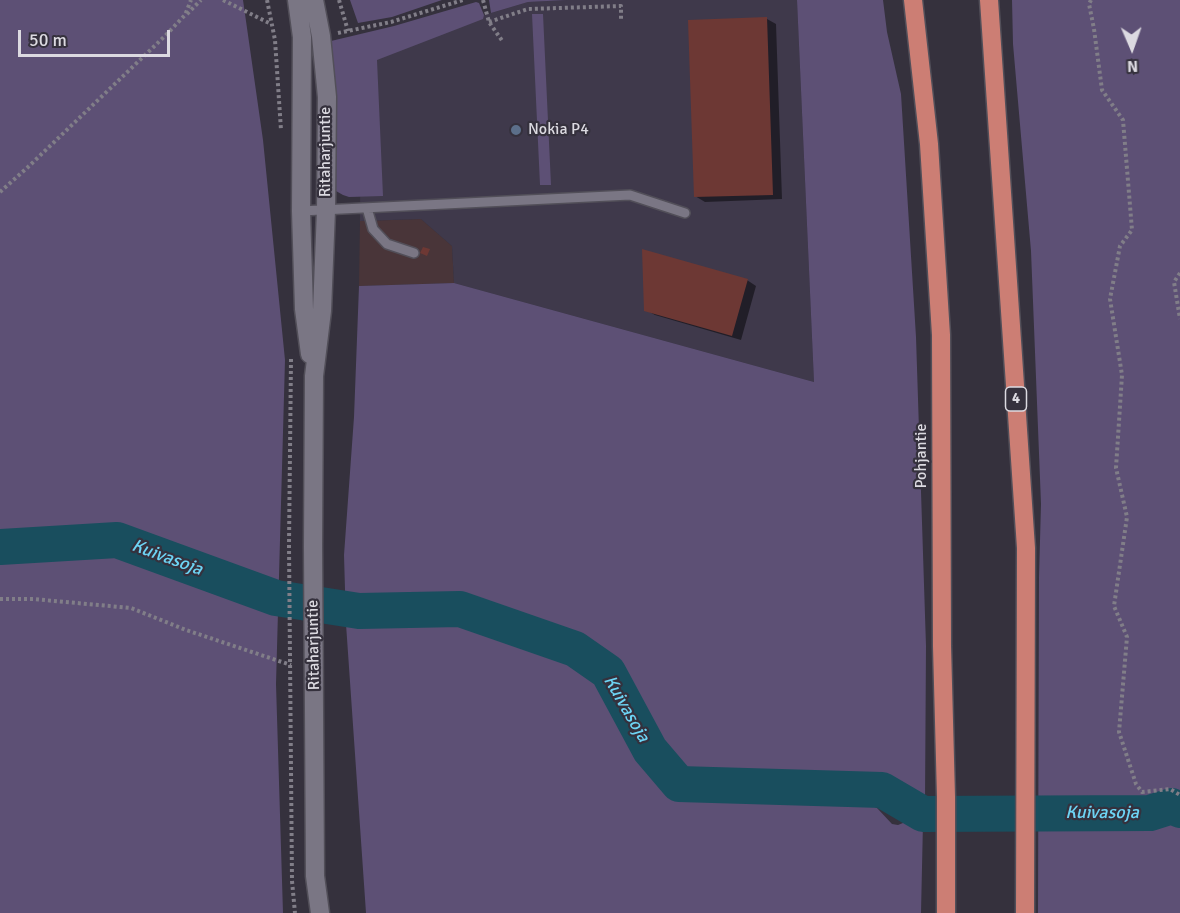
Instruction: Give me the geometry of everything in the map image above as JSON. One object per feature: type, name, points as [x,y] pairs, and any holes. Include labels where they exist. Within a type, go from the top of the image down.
[{"type":"highway","name":"Pohjantie","points":[[913,0],[929,144],[941,335],[946,913]]},
{"type":"highway","name":"4","points":[[989,0],[1026,548],[1025,913]]},
{"type":"street","name":"Ritaharjuntie","points":[[297,0],[302,38],[301,211],[304,309],[314,376]]},
{"type":"street","name":"Ritaharjuntie","points":[[314,0],[321,36],[327,97],[322,311],[314,376],[315,876],[320,913]]},
{"type":"lane","points":[[301,211],[630,195],[685,213]]},
{"type":"lane","points":[[367,208],[373,229],[387,244],[414,253]]},
{"type":"path","points":[[185,15],[191,0]]},
{"type":"path","points":[[0,192],[201,0]]},
{"type":"path","points":[[223,0],[272,24]]},
{"type":"path","points":[[339,0],[348,32]]},
{"type":"path","points":[[321,36],[391,22],[463,0]]},
{"type":"path","points":[[483,0],[489,22],[503,42]]},
{"type":"path","points":[[1091,0],[1089,4],[1102,90],[1123,120],[1132,230],[1120,246],[1110,299],[1122,375],[1116,468],[1127,517],[1114,606],[1127,637],[1119,732],[1136,783],[1142,792],[1170,789],[1180,795]]},
{"type":"path","points":[[489,22],[528,9],[621,6],[621,18]]},
{"type":"path","points":[[275,40],[302,38]]},
{"type":"path","points":[[1180,273],[1174,282],[1180,319]]},
{"type":"path","points":[[289,545],[292,881],[295,913]]},
{"type":"path","points":[[0,599],[33,598],[131,608],[186,630],[291,665]]},
{"type":"shaded area","points":[[0,0],[243,0],[263,140],[285,360],[276,684],[283,913],[0,913]]},
{"type":"shaded area","points":[[350,0],[442,0],[392,17],[358,23]]},
{"type":"shaded area","points":[[489,0],[567,0],[528,2],[491,13]]},
{"type":"shaded area","points":[[797,0],[814,382],[454,283],[452,246],[421,219],[360,221],[361,52],[528,2]]},
{"type":"shaded area","points":[[797,0],[883,0],[887,32],[901,94],[916,337],[926,646],[925,801],[909,801],[894,787],[884,784],[825,780],[804,776],[803,794],[868,804],[877,808],[892,824],[898,825],[908,821],[923,822],[921,913],[366,913],[346,624],[344,555],[354,417],[359,286],[454,283],[814,382]]},
{"type":"shaded area","points":[[1012,0],[1180,0],[1180,913],[1038,913],[1041,504],[1031,251],[1013,44]]},
{"type":"shaded area","points":[[479,3],[484,15],[483,19],[377,60],[383,196],[349,197],[336,191],[334,186],[331,41],[394,26]]},
{"type":"shaded area","points":[[532,14],[543,14],[551,185],[540,185]]},
{"type":"shaded area","points":[[421,219],[452,246],[454,283],[359,286],[360,221]]},
{"type":"building","points":[[767,17],[773,195],[694,197],[688,20]]},
{"type":"building","points":[[423,247],[430,249],[427,256],[420,253]]},
{"type":"building","points":[[642,249],[748,279],[732,336],[644,311]]},
{"type":"waterway","name":"Kuivasoja","points":[[0,547],[117,540],[276,598],[359,611],[460,609],[575,649],[608,672],[650,750],[679,784],[882,790],[923,814],[1150,813],[1172,806],[1180,810]]},
{"type":"place","name":"Nokia P4","points":[[516,130]]}]
